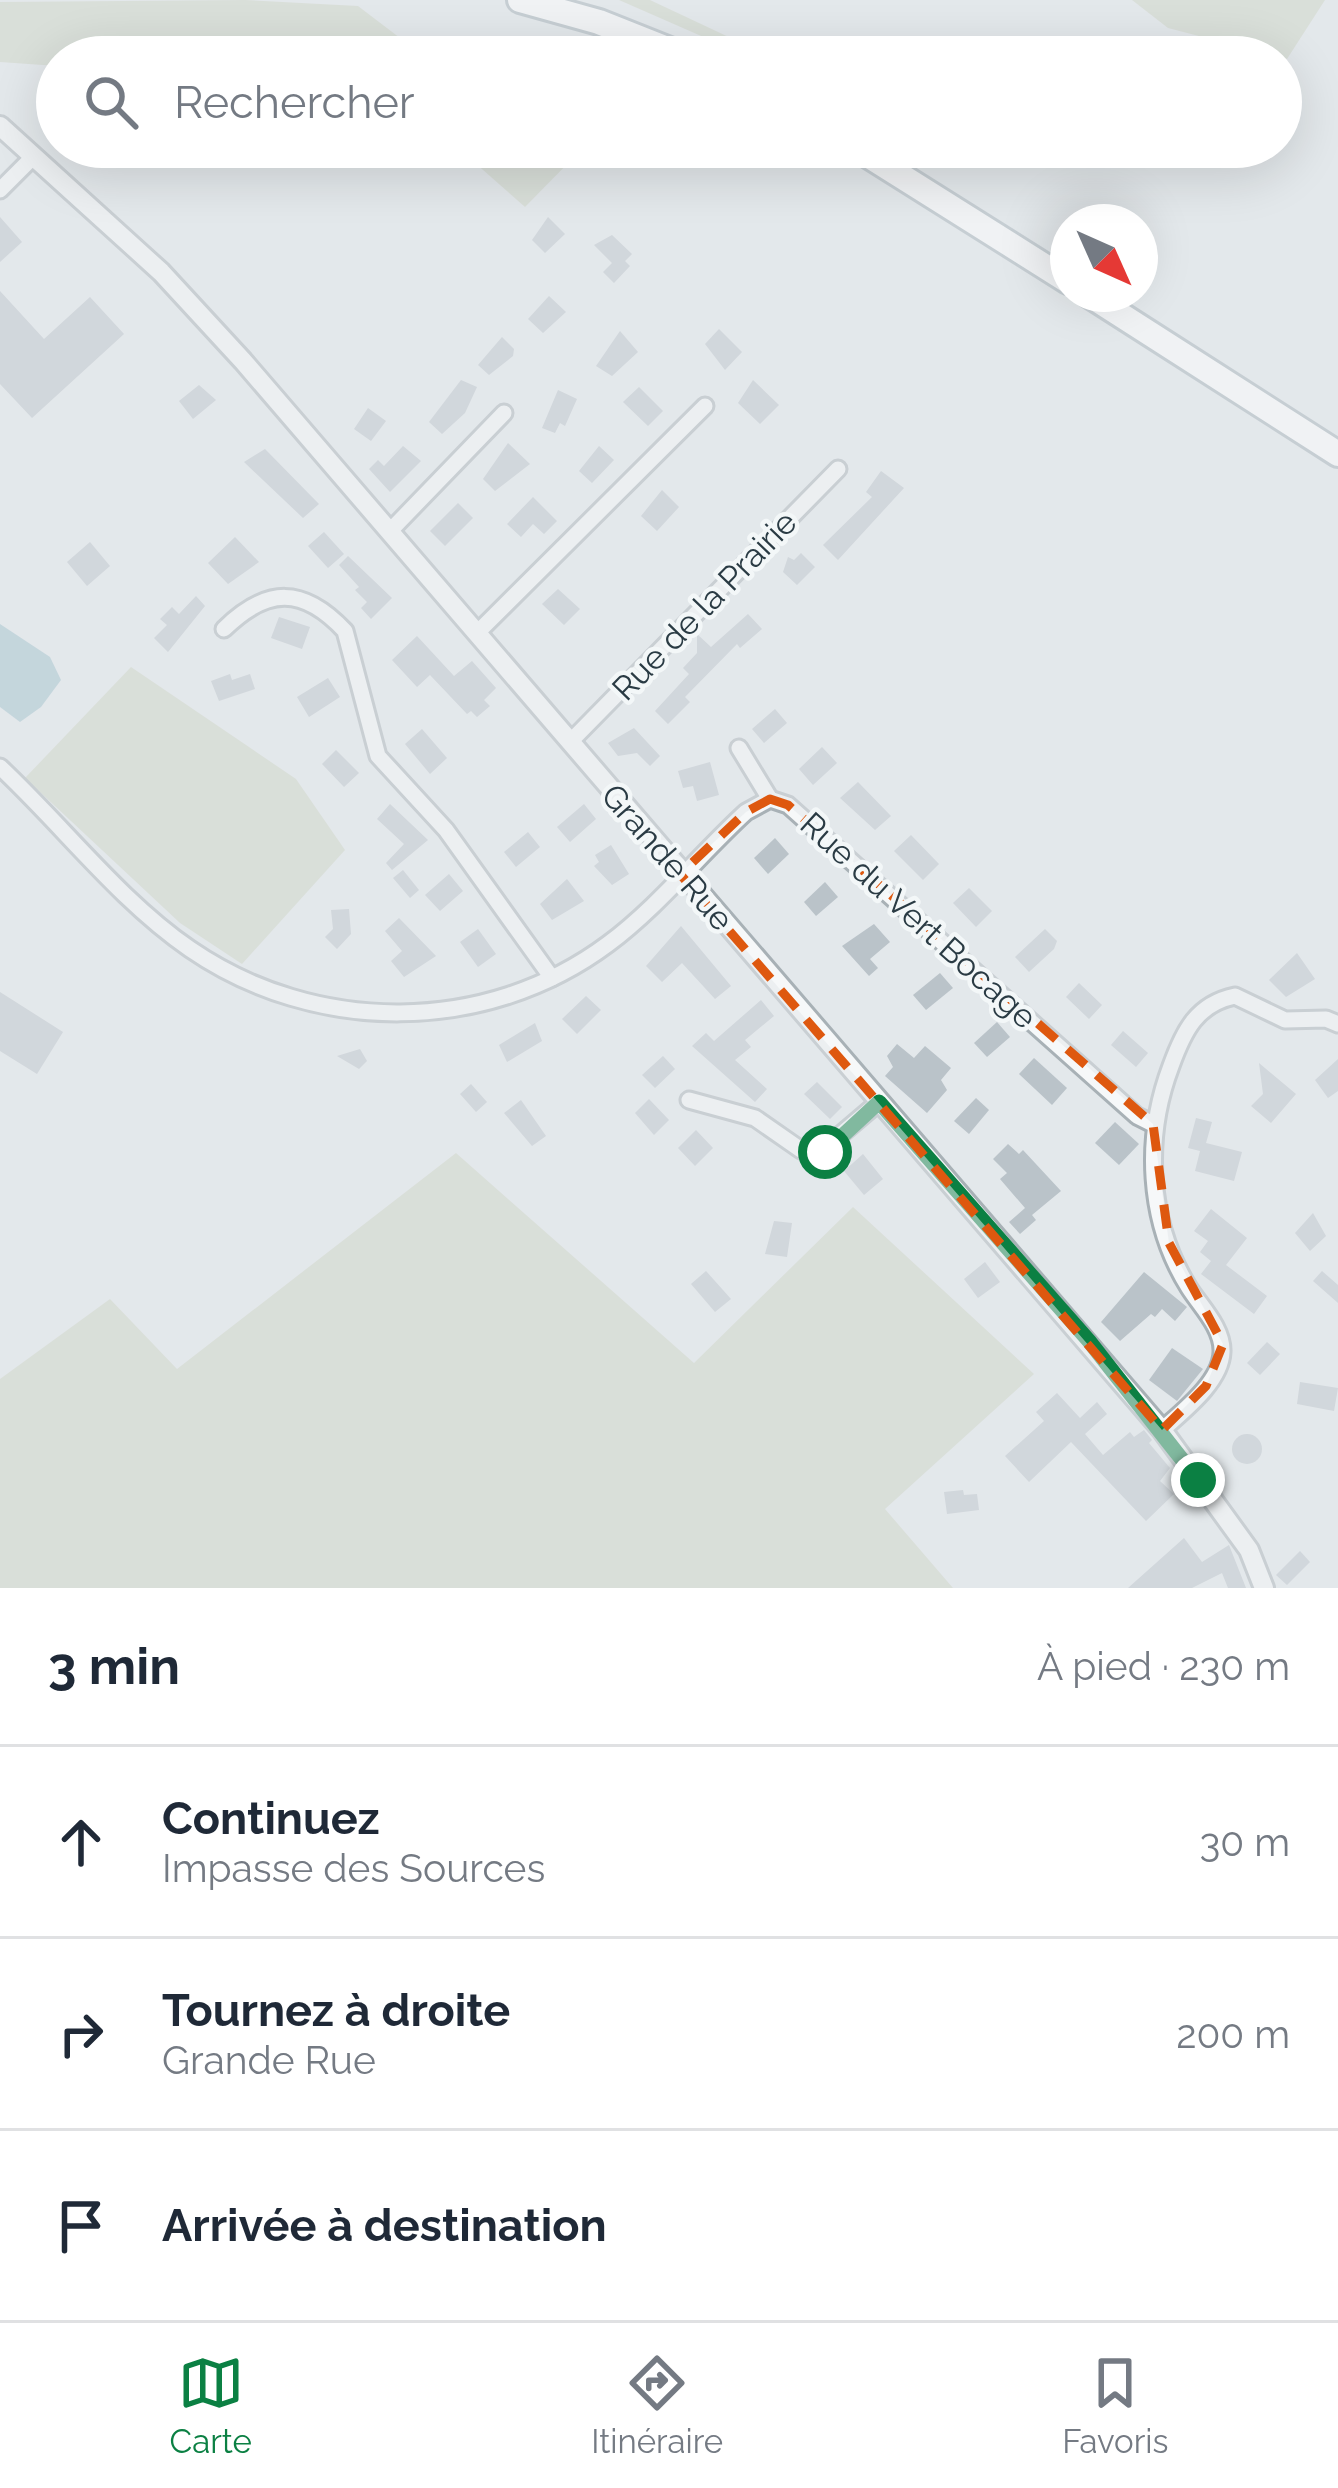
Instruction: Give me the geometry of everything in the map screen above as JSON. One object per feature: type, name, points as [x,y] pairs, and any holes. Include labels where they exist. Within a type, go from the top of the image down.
[{"type":"main road","points":[[520,0],[634,36]]},
{"type":"main road","points":[[888,168],[1050,270]]},
{"type":"main road","points":[[1116,312],[1338,454]]},
{"type":"street","name":"Grande Rue","points":[[0,126],[36,160]]},
{"type":"street","points":[[0,190],[33,157]]},
{"type":"street","name":"Grande Rue","points":[[45,168],[160,272],[389,531],[1162,1430],[1249,1550],[1264,1588]]},
{"type":"street","points":[[477,633],[706,406]]},
{"type":"street","points":[[389,531],[504,412]]},
{"type":"street","name":"Rue de la Prairie","points":[[570,742],[838,469]]},
{"type":"street","points":[[224,629],[260,599],[272,597],[306,602],[331,616],[345,631],[378,756],[446,830],[552,978]]},
{"type":"street","points":[[739,748],[770,799]]},
{"type":"street","name":"Rue du Vert Bocage","points":[[0,766],[187,947],[285,997],[346,1011],[408,1014],[467,1008],[552,978],[611,942],[746,812],[770,799],[788,805],[1137,1116],[1153,1124]]},
{"type":"street","points":[[1162,1430],[1222,1364],[1223,1344],[1186,1283],[1169,1243],[1152,1163],[1153,1124],[1175,1054],[1202,1009],[1235,997],[1286,1020],[1338,1024]]},
{"type":"street","points":[[689,1100],[755,1118],[801,1150],[818,1154],[879,1102]]},
{"type":"highlighted area","points":[[770,799],[788,805],[1153,1124],[1169,1243],[1223,1344],[1206,1386],[1162,1430],[1089,1341],[680,874],[746,812]]},
{"type":"green space","points":[[245,0],[358,6],[397,36],[36,36],[36,65],[0,62],[0,2]]},
{"type":"green space","points":[[619,0],[650,0],[727,36],[701,36]]},
{"type":"green space","points":[[1132,0],[1325,0],[1302,36],[1199,36],[1168,28]]},
{"type":"green space","points":[[481,168],[563,168],[525,207]]},
{"type":"green space","points":[[131,667],[296,779],[345,850],[242,964],[180,923],[25,778]]},
{"type":"green space","points":[[456,1153],[694,1363],[853,1207],[1034,1374],[885,1509],[953,1588],[0,1588],[0,1379],[110,1299],[177,1369]]},
{"type":"water","points":[[0,624],[50,657],[61,680],[41,707],[20,722],[0,707]]},
{"type":"building","points":[[0,217],[22,242],[0,262]]},
{"type":"building","points":[[548,217],[565,234],[545,253],[532,240]]},
{"type":"building","points":[[612,235],[632,254],[625,261],[630,266],[614,283],[603,272],[612,263],[594,245]]},
{"type":"building","points":[[0,291],[44,339],[90,297],[124,334],[32,418],[0,384]]},
{"type":"building","points":[[549,296],[566,312],[543,333],[528,319]]},
{"type":"building","points":[[719,329],[742,352],[725,370],[705,344]]},
{"type":"building","points":[[620,331],[638,352],[612,376],[596,366]]},
{"type":"building","points":[[502,337],[514,349],[513,356],[489,375],[478,365]]},
{"type":"building","points":[[461,380],[477,387],[465,413],[442,434],[429,422]]},
{"type":"building","points":[[753,380],[779,405],[760,424],[738,403]]},
{"type":"building","points":[[199,385],[216,400],[193,419],[179,401]]},
{"type":"building","points":[[639,387],[663,411],[648,426],[623,402]]},
{"type":"building","points":[[558,390],[577,399],[565,426],[560,423],[555,433],[542,428]]},
{"type":"building","points":[[368,408],[386,421],[371,441],[354,429]]},
{"type":"building","points":[[508,443],[530,464],[495,491],[483,479]]},
{"type":"building","points":[[403,446],[421,461],[390,492],[369,469],[378,460],[384,466]]},
{"type":"building","points":[[599,446],[614,460],[592,483],[579,471]]},
{"type":"building","points":[[265,449],[319,504],[303,518],[244,462]]},
{"type":"building","points":[[881,471],[904,488],[838,560],[823,545],[872,497],[866,492]]},
{"type":"building","points":[[662,490],[679,507],[657,531],[641,516]]},
{"type":"building","points":[[533,497],[557,521],[544,534],[533,524],[521,537],[507,524]]},
{"type":"building","points":[[458,503],[473,518],[445,546],[430,531]]},
{"type":"building","points":[[324,532],[344,554],[328,568],[308,546]]},
{"type":"building","points":[[235,537],[259,562],[228,584],[208,563]]},
{"type":"building","points":[[90,542],[110,566],[87,586],[67,562]]},
{"type":"building","points":[[801,553],[815,567],[797,585],[783,572],[788,557],[794,560]]},
{"type":"building","points":[[348,556],[392,598],[371,619],[361,608],[367,602],[355,590],[359,587],[339,565]]},
{"type":"building","points":[[558,589],[580,609],[564,625],[542,604]]},
{"type":"building","points":[[196,596],[205,606],[168,652],[154,638],[167,625],[160,619],[172,607],[179,614]]},
{"type":"building","points":[[748,614],[762,629],[740,648],[737,644],[685,697],[690,702],[668,724],[655,711],[689,674],[683,668],[697,653],[697,634],[711,647]]},
{"type":"building","points":[[279,617],[310,627],[302,649],[271,638]]},
{"type":"building","points":[[417,636],[454,676],[472,661],[496,688],[484,700],[490,706],[477,717],[471,711],[467,714],[430,675],[417,687],[392,660]]},
{"type":"building","points":[[230,674],[232,680],[250,674],[255,689],[219,701],[211,681]]},
{"type":"building","points":[[328,678],[340,697],[309,717],[297,697]]},
{"type":"building","points":[[775,709],[787,723],[764,743],[752,729]]},
{"type":"building","points":[[634,728],[660,756],[650,766],[637,753],[618,756],[608,743]]},
{"type":"building","points":[[422,729],[447,758],[430,774],[405,744]]},
{"type":"building","points":[[822,747],[837,763],[813,785],[799,769]]},
{"type":"building","points":[[336,750],[359,773],[344,787],[322,764]]},
{"type":"building","points":[[710,762],[719,795],[697,801],[693,786],[683,788],[678,771]]},
{"type":"building","points":[[858,782],[891,816],[875,830],[840,798]]},
{"type":"building","points":[[390,804],[428,840],[392,870],[386,863],[404,844],[377,819]]},
{"type":"building","points":[[584,804],[596,819],[570,842],[557,827]]},
{"type":"building","points":[[528,832],[540,847],[516,867],[504,852]]},
{"type":"building","points":[[911,835],[939,864],[923,880],[894,851]]},
{"type":"building","points":[[775,838],[789,854],[768,874],[754,858]]},
{"type":"building","points":[[611,845],[629,874],[612,885],[594,866],[599,862],[595,855]]},
{"type":"building","points":[[403,870],[419,890],[410,898],[393,878]]},
{"type":"building","points":[[449,874],[463,891],[440,911],[425,895]]},
{"type":"building","points":[[567,879],[584,901],[552,920],[540,904]]},
{"type":"building","points":[[825,882],[838,897],[816,916],[804,902]]},
{"type":"building","points":[[969,888],[992,911],[976,927],[953,903]]},
{"type":"building","points":[[349,909],[351,934],[337,949],[325,937],[333,929],[331,910]]},
{"type":"building","points":[[399,918],[436,956],[404,977],[391,961],[402,951],[385,931]]},
{"type":"building","points":[[874,924],[890,942],[870,959],[878,968],[869,976],[842,946]]},
{"type":"building","points":[[681,926],[731,986],[715,999],[682,963],[662,982],[646,966]]},
{"type":"building","points":[[478,929],[496,954],[478,967],[460,942]]},
{"type":"building","points":[[1045,929],[1057,941],[1029,972],[1015,957]]},
{"type":"building","points":[[1297,953],[1315,979],[1286,997],[1269,980]]},
{"type":"building","points":[[940,973],[953,988],[926,1010],[913,995]]},
{"type":"building","points":[[1079,983],[1102,1005],[1089,1019],[1066,997]]},
{"type":"building","points":[[0,992],[63,1032],[37,1074],[0,1051]]},
{"type":"building","points":[[586,996],[601,1010],[577,1034],[562,1019]]},
{"type":"building","points":[[761,1000],[774,1016],[745,1040],[751,1047],[735,1060],[767,1089],[755,1102],[692,1046],[706,1033],[714,1041]]},
{"type":"building","points":[[997,1022],[1010,1037],[987,1057],[974,1043]]},
{"type":"building","points":[[535,1023],[542,1041],[507,1062],[499,1045]]},
{"type":"building","points":[[1123,1031],[1148,1053],[1136,1067],[1111,1045]]},
{"type":"building","points":[[897,1044],[914,1058],[925,1046],[951,1068],[941,1080],[947,1090],[927,1113],[885,1076],[893,1067],[887,1056]]},
{"type":"building","points":[[360,1049],[367,1061],[359,1069],[337,1056]]},
{"type":"building","points":[[663,1056],[675,1069],[655,1088],[642,1075]]},
{"type":"building","points":[[1034,1058],[1067,1088],[1052,1105],[1019,1074]]},
{"type":"building","points":[[1338,1059],[1338,1091],[1328,1098],[1315,1080]]},
{"type":"building","points":[[1259,1063],[1296,1094],[1271,1123],[1251,1106],[1263,1094]]},
{"type":"building","points":[[817,1082],[842,1107],[830,1119],[804,1094]]},
{"type":"building","points":[[471,1084],[487,1102],[476,1112],[460,1094]]},
{"type":"building","points":[[976,1098],[989,1110],[969,1134],[954,1121]]},
{"type":"building","points":[[649,1099],[669,1120],[654,1135],[635,1113]]},
{"type":"building","points":[[521,1100],[546,1136],[532,1146],[504,1113]]},
{"type":"building","points":[[1196,1118],[1212,1122],[1206,1143],[1242,1152],[1234,1181],[1195,1171],[1200,1151],[1188,1148]]},
{"type":"building","points":[[1115,1122],[1139,1144],[1119,1165],[1095,1143]]},
{"type":"building","points":[[696,1130],[713,1148],[695,1166],[678,1148]]},
{"type":"building","points":[[1008,1144],[1019,1154],[1023,1150],[1061,1191],[1032,1215],[1036,1220],[1020,1234],[1009,1222],[1025,1208],[1000,1179],[1007,1173],[993,1159]]},
{"type":"building","points":[[863,1154],[883,1179],[864,1195],[844,1171]]},
{"type":"building","points":[[1211,1209],[1247,1238],[1226,1265],[1267,1296],[1254,1314],[1201,1274],[1211,1261],[1200,1252],[1208,1241],[1194,1231]]},
{"type":"building","points":[[1313,1213],[1326,1236],[1310,1251],[1295,1233]]},
{"type":"building","points":[[774,1221],[792,1223],[787,1257],[765,1254]]},
{"type":"building","points":[[985,1262],[1000,1282],[978,1298],[964,1279]]},
{"type":"building","points":[[706,1271],[731,1299],[715,1312],[691,1284]]},
{"type":"building","points":[[1322,1271],[1338,1285],[1338,1303],[1313,1281]]},
{"type":"building","points":[[1144,1272],[1187,1307],[1175,1321],[1162,1309],[1155,1317],[1151,1314],[1120,1341],[1101,1322]]},
{"type":"building","points":[[1267,1342],[1280,1354],[1260,1375],[1247,1363]]},
{"type":"building","points":[[1172,1348],[1203,1369],[1177,1401],[1149,1380]]},
{"type":"building","points":[[1300,1382],[1338,1388],[1334,1411],[1297,1404]]},
{"type":"building","points":[[1057,1393],[1080,1418],[1097,1402],[1107,1414],[1085,1434],[1103,1455],[1130,1432],[1134,1437],[1144,1430],[1152,1440],[1149,1443],[1170,1468],[1160,1481],[1174,1494],[1146,1521],[1071,1442],[1029,1482],[1005,1456],[1044,1421],[1036,1412]]},
{"type":"building","points":[[1247,1434],[1258,1438],[1262,1449],[1258,1460],[1247,1464],[1236,1460],[1232,1449],[1236,1438]]},
{"type":"building","points":[[963,1490],[964,1495],[977,1494],[979,1510],[947,1514],[944,1492]]},
{"type":"building","points":[[1184,1538],[1202,1562],[1229,1545],[1246,1588],[1228,1588],[1222,1573],[1192,1588],[1128,1588]]},
{"type":"building","points":[[1300,1551],[1310,1562],[1287,1585],[1276,1575]]},
{"type":"route","points":[[825,1152],[879,1102],[1089,1341],[1198,1480]]}]
